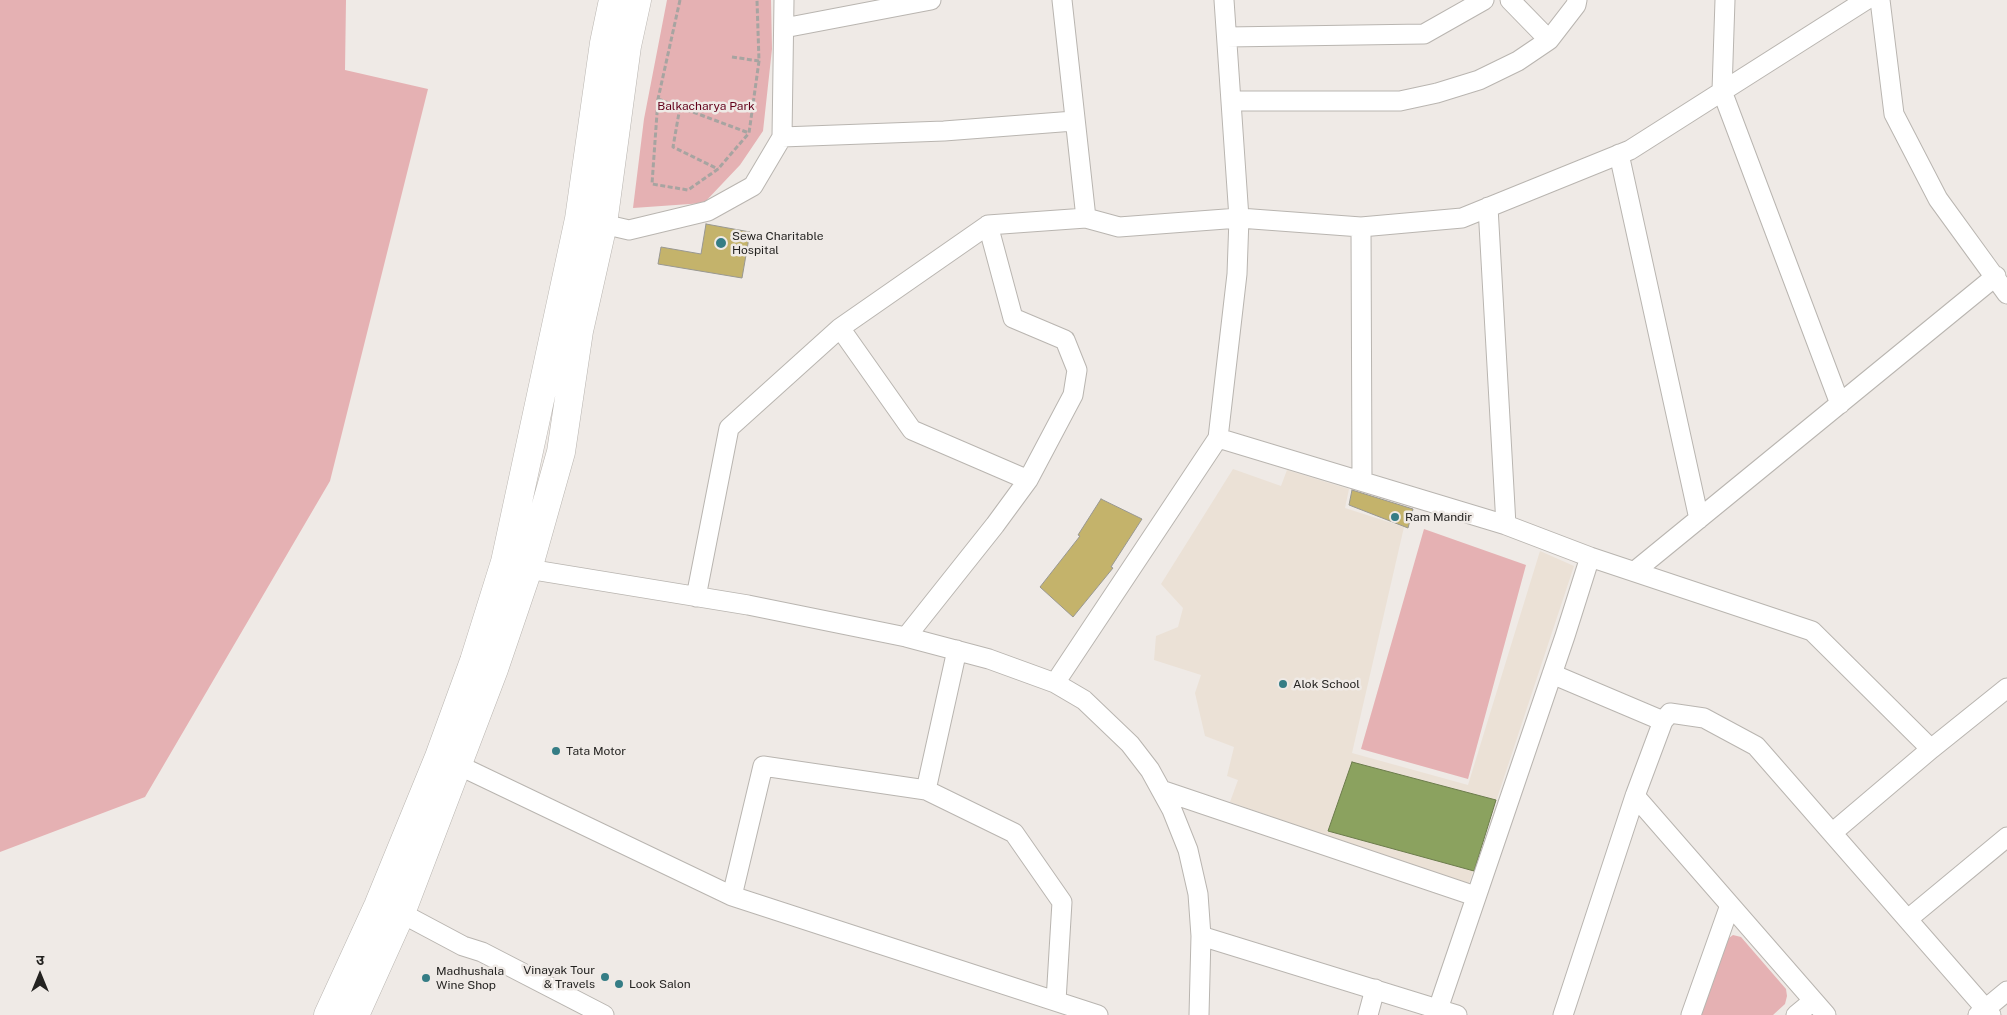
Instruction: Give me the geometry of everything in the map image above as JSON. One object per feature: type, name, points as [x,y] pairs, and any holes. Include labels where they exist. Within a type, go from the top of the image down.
[{"type":"main road","points":[[328,1015],[378,906],[439,757],[474,661],[506,562],[579,219],[604,43],[613,0]]},
{"type":"main road","points":[[355,1015],[401,913],[494,669],[528,569],[561,452],[579,331],[603,224],[627,46],[637,0]]},
{"type":"street","points":[[603,224],[629,230],[708,211],[754,186],[782,137],[784,0]]},
{"type":"street","points":[[784,28],[931,0]]},
{"type":"street","points":[[1062,0],[1086,218]]},
{"type":"street","points":[[1055,683],[1218,438],[1237,274],[1239,218],[1224,0]]},
{"type":"street","points":[[1227,37],[1424,34],[1484,0]]},
{"type":"street","points":[[1510,0],[1549,40]]},
{"type":"street","points":[[1232,101],[1400,101],[1479,80],[1518,61],[1549,40],[1576,6],[1577,0]]},
{"type":"street","points":[[1725,0],[1722,92],[1840,404]]},
{"type":"street","points":[[696,597],[729,428],[840,328],[988,224],[1086,218],[1119,227],[1239,218],[1361,227],[1462,218],[1619,154],[1722,92],[1866,0]]},
{"type":"street","points":[[1880,0],[1894,114],[1938,199],[1996,276],[2007,294]]},
{"type":"street","points":[[782,137],[944,131],[1074,121]]},
{"type":"street","points":[[1619,154],[1699,519]]},
{"type":"street","points":[[1488,207],[1506,525]]},
{"type":"street","points":[[906,637],[995,525],[1028,480],[1073,395],[1077,370],[1065,340],[1013,318],[988,224]]},
{"type":"street","points":[[1361,227],[1362,481]]},
{"type":"street","points":[[1635,572],[1996,276]]},
{"type":"street","points":[[840,328],[912,430],[1028,480]]},
{"type":"street","points":[[1218,438],[1506,525],[1635,572],[1812,630],[1931,749]]},
{"type":"street","points":[[1438,1009],[1552,674],[1590,556]]},
{"type":"street","points":[[528,569],[696,597],[906,637],[1023,670],[1055,683],[1084,700],[1130,744],[1150,770],[1181,830],[1194,873],[1201,936],[1200,1015]]},
{"type":"street","points":[[926,790],[957,650]]},
{"type":"street","points":[[1552,674],[1663,721]]},
{"type":"street","points":[[1832,833],[1931,749],[2007,688]]},
{"type":"street","points":[[1562,1015],[1635,796],[1663,721],[1670,713],[1704,718],[1756,746],[1908,919],[1985,1013],[2007,991]]},
{"type":"street","points":[[458,765],[732,896],[1098,1015]]},
{"type":"street","points":[[732,896],[763,766],[926,790],[1014,833],[1062,902],[1056,1002]]},
{"type":"street","points":[[1162,790],[1475,896]]},
{"type":"street","points":[[1635,796],[1826,1015]]},
{"type":"street","points":[[1908,919],[2007,837]]},
{"type":"street","points":[[1691,1015],[1730,905]]},
{"type":"street","points":[[401,913],[463,946],[482,952],[604,1015]]},
{"type":"street","points":[[1201,936],[1457,1015]]},
{"type":"street","points":[[463,946],[476,962],[576,1015]]},
{"type":"street","points":[[1368,1015],[1375,989]]},
{"type":"street","points":[[1796,1015],[1813,1001]]},
{"type":"path","points":[[680,0],[658,99],[652,184],[688,190],[718,169],[749,133],[759,61],[757,0]]},
{"type":"path","points":[[732,57],[759,61]]},
{"type":"path","points":[[658,99],[749,133]]},
{"type":"path","points":[[680,107],[673,147],[718,169]]},
{"type":"shaded area","name":"Alok School","points":[[1233,469],[1281,486],[1287,470],[1349,489],[1345,508],[1404,527],[1352,753],[1468,785],[1540,551],[1574,566],[1468,886],[1230,802],[1238,780],[1227,776],[1234,747],[1205,736],[1195,693],[1201,675],[1154,660],[1156,636],[1178,627],[1183,608],[1161,584]]},
{"type":"shaded area","points":[[1352,762],[1496,800],[1474,871],[1328,831]]},
{"type":"green space","points":[[0,0],[346,0],[345,70],[428,89],[330,481],[145,797],[0,852]]},
{"type":"green space","name":"Balkacharya Park","points":[[667,0],[771,0],[772,49],[763,131],[740,165],[704,203],[633,208],[644,119]]},
{"type":"green space","points":[[1424,529],[1526,565],[1468,779],[1361,749]]},
{"type":"green space","points":[[1733,935],[1741,937],[1786,989],[1785,1004],[1773,1015],[1701,1015],[1726,940]]},
{"type":"building","points":[[706,224],[750,232],[742,278],[658,264],[661,247],[701,254]]},
{"type":"building","name":"Ram Mandir","points":[[1352,490],[1413,509],[1408,528],[1349,505]]},
{"type":"building","points":[[1101,499],[1142,519],[1111,567],[1113,568],[1073,617],[1040,587],[1080,536],[1078,535]]},
{"type":"place","name":"Sewa Charitable Hospital","points":[[721,243]]},
{"type":"place","name":"Ram Mandir","points":[[1395,517]]},
{"type":"place","name":"Alok School","points":[[1283,684]]},
{"type":"place","name":"Tata Motor","points":[[556,751]]},
{"type":"place","name":"Vinayak Tour & Travels","points":[[605,977]]},
{"type":"place","name":"Madhushala Wine Shop","points":[[426,978]]},
{"type":"place","name":"Look Salon","points":[[619,984]]}]
